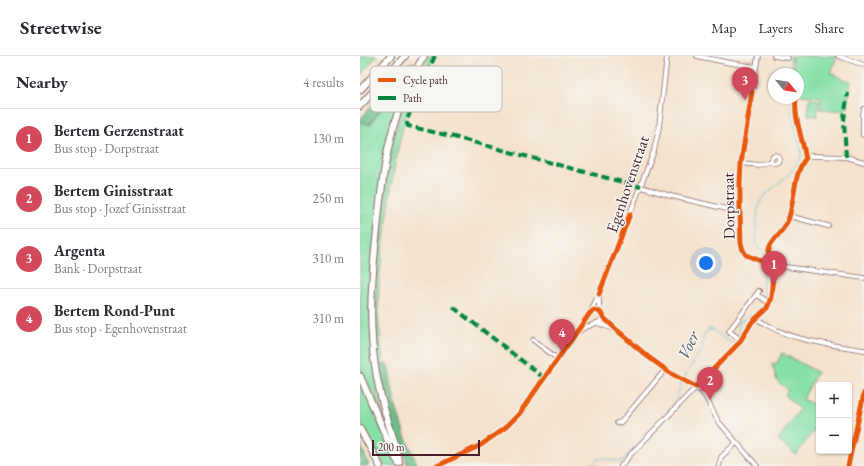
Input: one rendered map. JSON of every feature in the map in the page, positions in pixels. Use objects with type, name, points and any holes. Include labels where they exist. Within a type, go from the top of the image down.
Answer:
[{"type":"highway","points":[[382,66],[391,56]]},
{"type":"highway","points":[[396,66],[405,56]]},
{"type":"highway","points":[[419,66],[424,56]]},
{"type":"highway","points":[[360,90],[370,79]]},
{"type":"highway","points":[[360,106],[370,95]]},
{"type":"highway","points":[[397,112],[391,135],[381,189],[373,270],[371,312],[375,364],[380,394],[400,465]]},
{"type":"highway","points":[[360,376],[395,457],[400,465]]},
{"type":"highway","points":[[360,429],[380,466]]},
{"type":"main road","points":[[848,466],[864,393]]},
{"type":"street","name":"Egenhovenstraat","points":[[437,466],[481,445],[506,427],[519,414],[589,314],[599,294],[654,151],[659,127],[667,56]]},
{"type":"street","points":[[697,56],[756,67]]},
{"type":"street","name":"Dorpstraat","points":[[758,56],[741,163],[741,243],[743,250],[748,256],[769,266]]},
{"type":"street","points":[[774,56],[788,58]]},
{"type":"street","points":[[838,56],[864,65]]},
{"type":"street","points":[[863,135],[864,109]]},
{"type":"street","points":[[621,466],[739,342],[756,318],[765,310],[767,302],[771,297],[773,276],[769,266],[770,247],[784,228],[789,216],[798,173],[806,158],[810,156],[846,157],[864,162]]},
{"type":"street","points":[[741,163],[759,165],[771,161]]},
{"type":"street","points":[[641,187],[671,196],[740,212]]},
{"type":"street","points":[[789,216],[828,226]]},
{"type":"street","points":[[769,266],[779,266],[864,278]]},
{"type":"street","points":[[738,338],[729,331],[758,293],[767,302]]},
{"type":"street","name":"Egenhovenstraat","points":[[599,294],[601,314]]},
{"type":"street","points":[[618,331],[590,321],[589,314],[594,310],[601,314],[618,331],[665,370],[675,377],[696,387],[705,395],[718,421],[757,466]]},
{"type":"street","points":[[596,324],[601,321],[601,314]]},
{"type":"street","points":[[756,318],[762,323],[792,337],[864,350]]},
{"type":"street","name":"Egenhovenstraat","points":[[576,334],[583,329],[596,324]]},
{"type":"street","points":[[533,340],[558,359]]},
{"type":"street","points":[[617,423],[621,422],[665,370]]},
{"type":"street","points":[[719,466],[721,457],[736,443]]},
{"type":"green space","points":[[377,56],[360,75],[360,57]]},
{"type":"green space","points":[[429,56],[434,56],[429,66],[424,66]]},
{"type":"green space","points":[[791,56],[837,56],[831,73],[851,82],[845,111],[820,109],[821,97],[804,96],[804,68],[793,68]]},
{"type":"green space","points":[[411,62],[417,64],[416,66],[407,66]]},
{"type":"green space","points":[[809,99],[819,100],[817,116],[808,115]]},
{"type":"green space","points":[[370,108],[370,112],[378,112],[369,125],[360,122],[360,119]]},
{"type":"green space","points":[[379,112],[395,112],[389,132],[370,275],[377,391],[384,419],[360,366],[360,122],[370,125]]},
{"type":"green space","points":[[402,112],[407,112],[397,153],[389,200],[379,283],[378,311],[383,364],[379,367],[375,326],[376,288],[386,189],[395,136]]},
{"type":"green space","points":[[782,353],[817,372],[803,399],[816,406],[816,427],[796,455],[778,440],[800,409],[785,395],[788,390],[777,381],[772,364],[777,363]]},
{"type":"green space","points":[[383,364],[388,365],[396,407],[405,436],[418,466],[408,466],[389,415],[379,367]]},
{"type":"green space","points":[[360,382],[396,466],[385,466],[360,421]]},
{"type":"green space","points":[[360,444],[361,445],[369,466],[360,466]]},
{"type":"waterway","name":"Voer","points":[[789,56],[791,68]]},
{"type":"waterway","name":"Voer","points":[[765,260],[766,252],[757,246],[756,237],[759,205],[764,196],[793,170],[802,154],[792,117],[791,104]]},
{"type":"waterway","name":"Voer","points":[[765,266],[763,282],[767,300]]},
{"type":"waterway","name":"Voer","points":[[739,337],[738,326],[740,321],[760,310],[765,303]]},
{"type":"waterway","name":"Voer","points":[[683,380],[702,350],[703,337],[709,329],[713,330],[731,343],[738,339]]},
{"type":"waterway","name":"Voer","points":[[592,466],[598,459],[602,458],[622,461],[666,415],[676,399],[682,382]]},
{"type":"marked path","points":[[430,66],[435,56]]},
{"type":"marked path","points":[[846,157],[844,120],[848,93]]},
{"type":"marked path","points":[[410,112],[407,120],[408,126],[641,187]]},
{"type":"marked path","points":[[453,307],[544,378]]},
{"type":"cycle path","points":[[437,466],[481,445],[506,427],[519,414],[590,313],[594,310],[600,312],[604,318],[647,356],[673,375],[696,387],[739,343],[752,322],[767,308],[771,297],[773,275],[771,267],[768,264],[746,255],[741,243],[741,163],[752,92]]},
{"type":"cycle path","points":[[768,264],[768,253],[770,246],[788,220],[796,179],[806,158],[799,130],[796,104]]},
{"type":"cycle path","points":[[599,294],[630,214]]},
{"type":"cycle path","points":[[848,466],[864,393]]},
{"type":"place","name":"Argenta","points":[[745,100]]},
{"type":"place","name":"Bertem Gerzenstraat","points":[[774,284]]},
{"type":"place","name":"Bertem Rond-Punt","points":[[562,352]]},
{"type":"place","name":"Bertem Ginisstraat","points":[[710,400]]}]
